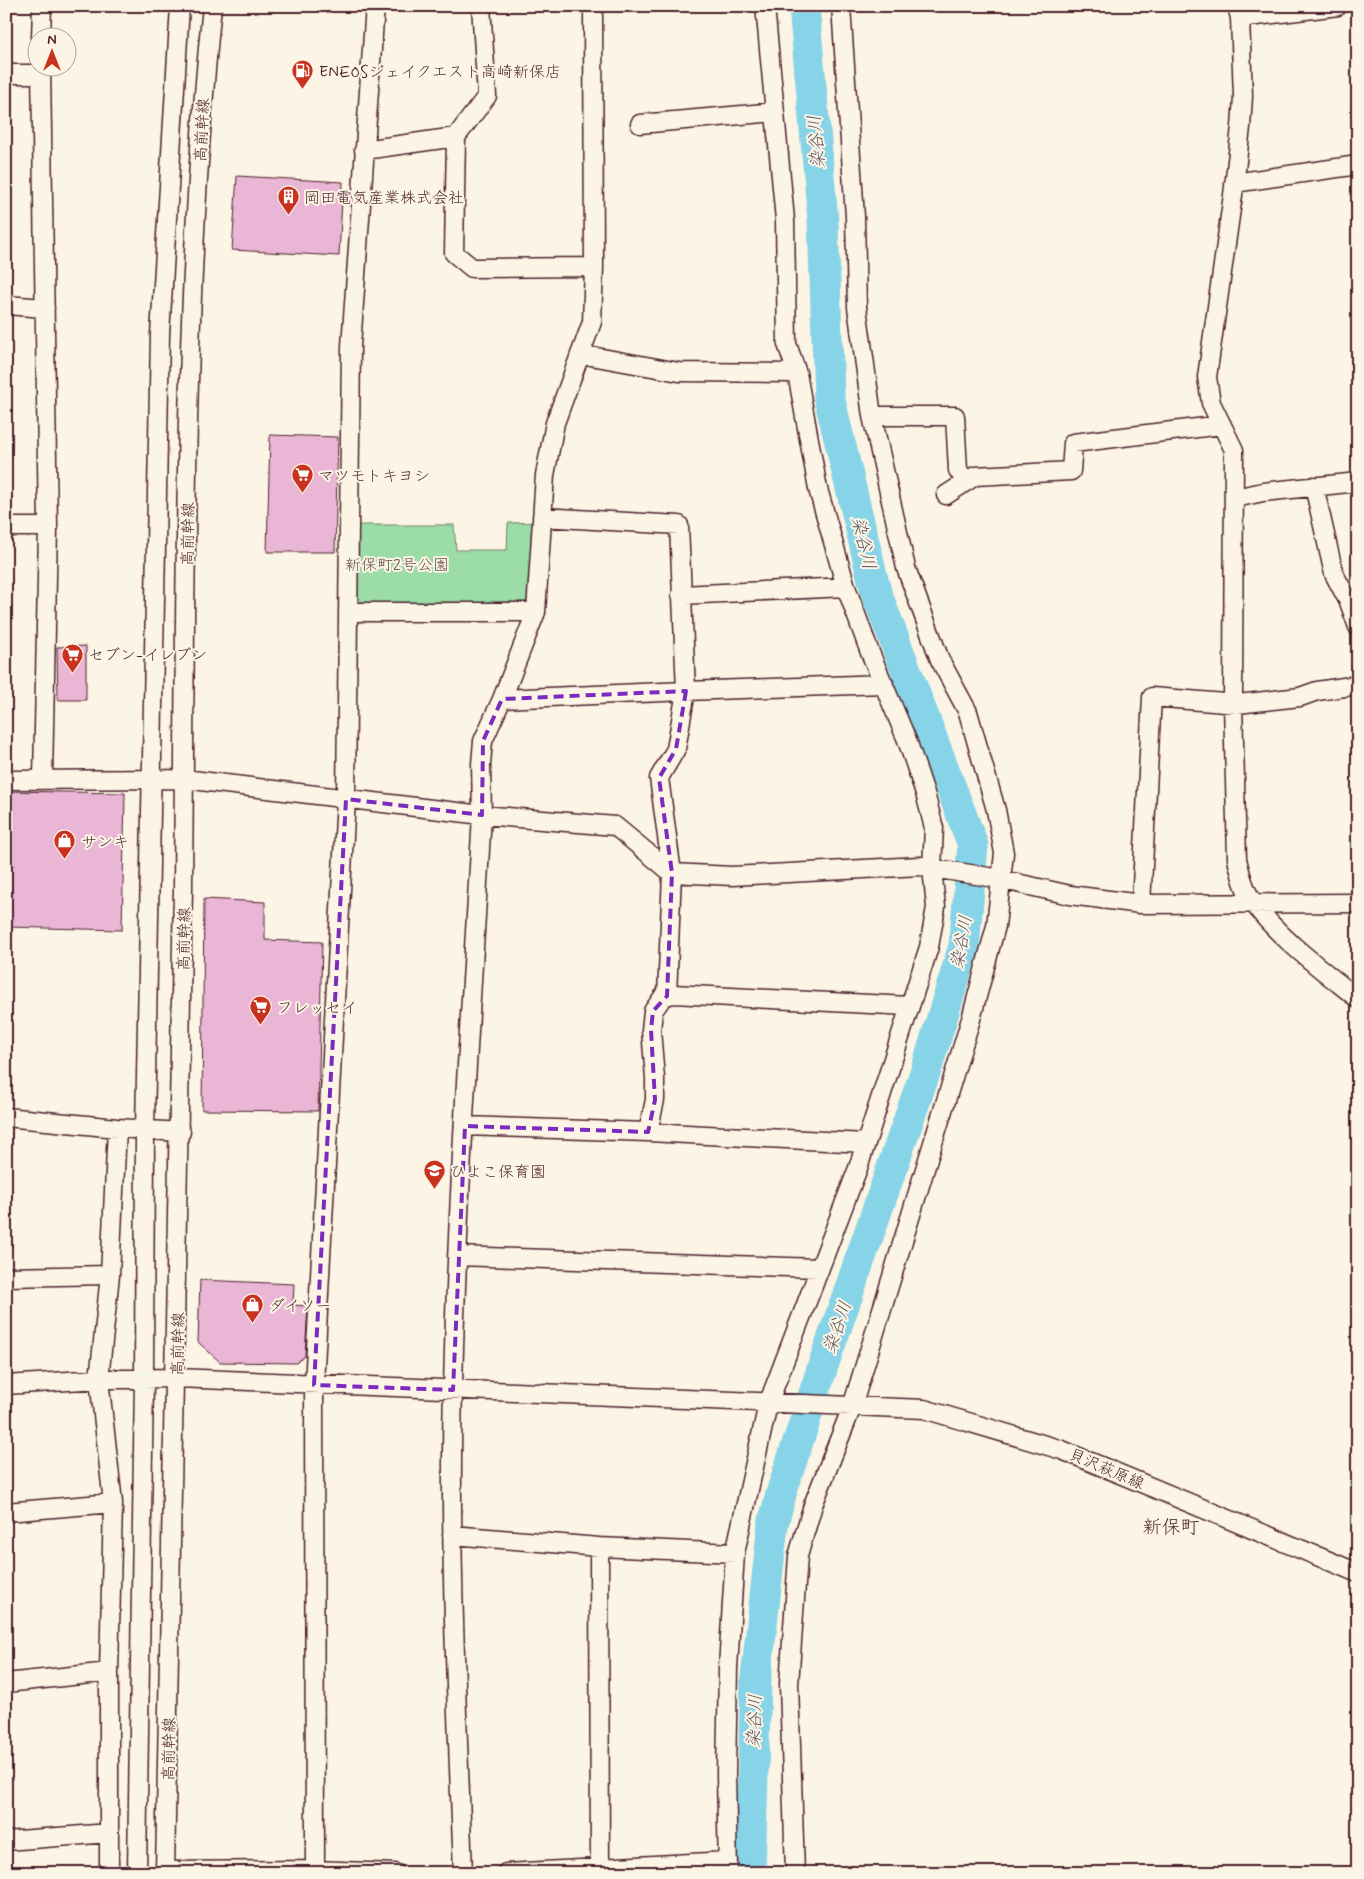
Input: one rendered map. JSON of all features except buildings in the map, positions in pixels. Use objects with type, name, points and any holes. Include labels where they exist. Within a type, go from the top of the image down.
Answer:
[{"type":"street","points":[[42,6],[42,28]]},
{"type":"street","name":"高前幹線","points":[[137,1873],[144,1379],[145,1130],[160,334],[180,6]]},
{"type":"street","name":"高前幹線","points":[[165,1872],[181,1132],[189,335],[203,87],[212,6]]},
{"type":"street","points":[[315,1872],[314,1385],[346,799],[351,346],[375,6]]},
{"type":"street","points":[[482,6],[487,96],[456,137],[454,253],[472,268],[594,267]]},
{"type":"street","points":[[463,1873],[452,1535],[453,1390],[457,1256],[482,815],[481,764],[483,741],[502,699],[536,612],[546,475],[555,423],[592,322],[594,267],[593,6]]},
{"type":"street","points":[[506,1873],[728,1867],[726,1774],[728,1668],[735,1552],[772,1404],[819,1268],[858,1168],[929,946],[936,907],[932,868],[934,828],[916,767],[846,587],[818,489],[797,373],[787,344],[785,220],[765,6]]},
{"type":"street","points":[[795,1873],[789,1684],[798,1556],[972,1019],[996,926],[1004,853],[996,810],[968,712],[940,660],[906,568],[872,416],[857,307],[855,217],[841,6]]},
{"type":"street","points":[[1338,6],[1238,12],[1243,96],[1234,183],[1207,377],[1211,403],[1234,450],[1233,703],[1236,859],[1243,884],[1254,904],[1278,931],[1358,999]]},
{"type":"street","points":[[6,74],[28,72]]},
{"type":"street","points":[[41,78],[48,527],[44,779]]},
{"type":"street","points":[[640,124],[775,112]]},
{"type":"street","points":[[364,150],[456,137]]},
{"type":"street","points":[[1234,183],[1358,165]]},
{"type":"street","points":[[6,305],[45,308]]},
{"type":"street","points":[[580,354],[679,372],[797,373]]},
{"type":"street","points":[[872,416],[955,416],[958,470],[966,482]]},
{"type":"street","points":[[946,495],[975,476],[1071,471],[1073,443],[1222,424]]},
{"type":"street","points":[[1235,498],[1263,492],[1358,482]]},
{"type":"street","points":[[1314,486],[1334,574],[1349,602],[1358,627]]},
{"type":"street","points":[[542,517],[679,525],[686,691],[676,749],[659,778],[672,873],[667,996]]},
{"type":"street","points":[[6,527],[48,527]]},
{"type":"street","points":[[681,595],[846,587]]},
{"type":"street","points":[[348,612],[536,612]]},
{"type":"street","points":[[502,699],[884,684]]},
{"type":"street","points":[[1141,904],[1152,697],[1233,703],[1300,697],[1317,691],[1358,685]]},
{"type":"street","points":[[6,780],[184,779],[482,815],[615,826],[672,873],[732,876],[920,866],[1002,880],[1070,895],[1141,904],[1358,903]]},
{"type":"street","points":[[648,1132],[655,1100],[652,1020],[653,1011],[663,996],[673,994],[909,1006]]},
{"type":"street","points":[[6,1117],[181,1132]]},
{"type":"street","points":[[465,1126],[866,1142]]},
{"type":"street","points":[[109,1873],[109,1672],[113,1503],[99,1379],[110,1275],[117,1128]]},
{"type":"street","points":[[457,1256],[819,1268]]},
{"type":"street","points":[[6,1277],[110,1275]]},
{"type":"street","name":"貝沢萩原線","points":[[6,1385],[99,1379],[177,1378],[924,1410],[1062,1450],[1358,1573]]},
{"type":"street","points":[[6,1512],[113,1503]]},
{"type":"street","points":[[452,1535],[599,1547],[735,1552]]},
{"type":"street","points":[[599,1547],[600,1871]]},
{"type":"street","points":[[6,1683],[109,1672]]},
{"type":"street","points":[[6,1841],[109,1833]]},
{"type":"street","points":[[165,1872],[395,1873]]},
{"type":"highlighted area","points":[[686,691],[676,749],[659,778],[672,873],[667,996],[653,1011],[651,1030],[655,1100],[648,1132],[465,1126],[453,1390],[314,1385],[346,799],[482,815],[483,741],[502,699]]},
{"type":"green space","name":"新保町2号公園","points":[[537,522],[530,603],[364,604],[357,598],[357,525],[454,525],[456,550],[507,550],[508,523]]},
{"type":"waterway","name":"染谷川","points":[[750,1873],[756,1678],[773,1524],[783,1487],[825,1360],[927,1067],[964,946],[973,845],[876,592],[829,397],[823,221],[804,6]]},
{"type":"place","name":"ENEOSジェイクエスト高崎新保店","points":[[303,90]]},
{"type":"place","name":"岡田電気産業株式会社","points":[[288,216]]},
{"type":"place","name":"マツモトキヨシ","points":[[302,494]]},
{"type":"place","name":"セブン-イレブン","points":[[72,673]]},
{"type":"place","name":"サンキ","points":[[65,860]]},
{"type":"place","name":"フレッセイ","points":[[261,1026]]},
{"type":"place","name":"ひよこ保育園","points":[[434,1190]]},
{"type":"place","name":"ダイソー","points":[[253,1324]]},
{"type":"district","name":"新保町","points":[[1171,1526]]}]
